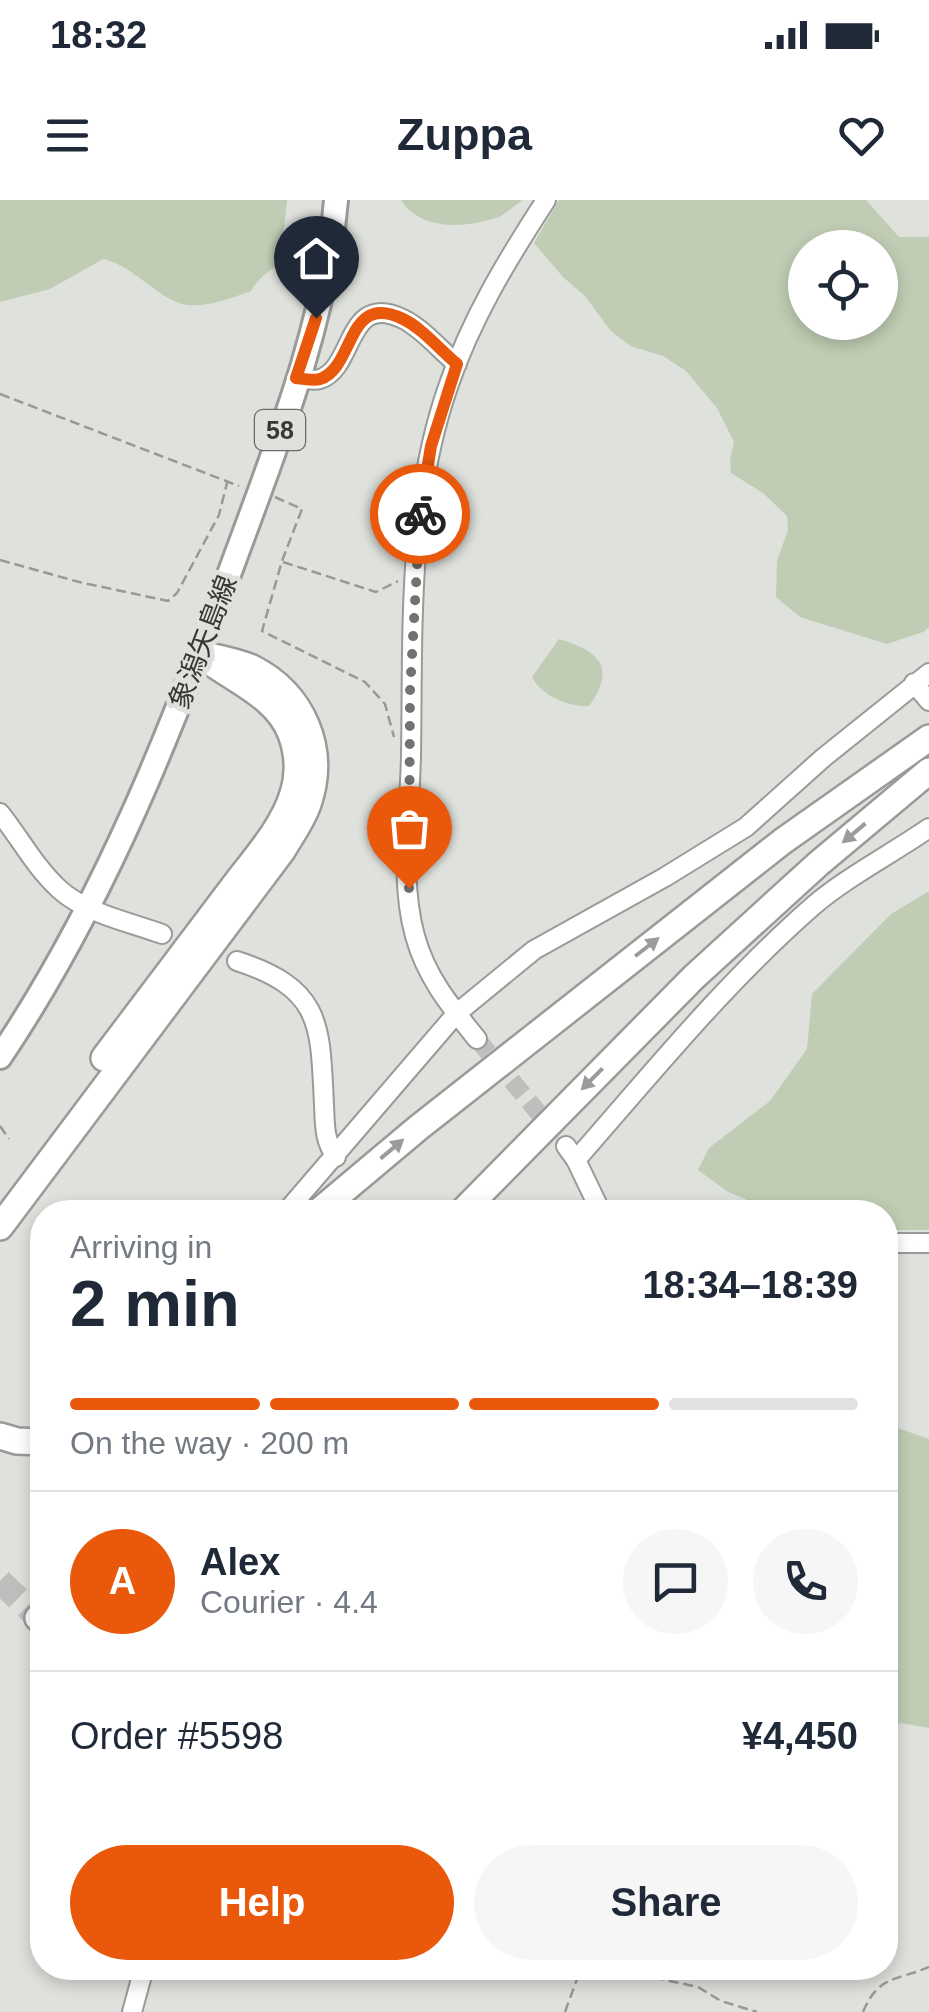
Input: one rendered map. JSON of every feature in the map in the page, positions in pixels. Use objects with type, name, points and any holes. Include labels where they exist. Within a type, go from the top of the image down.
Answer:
[{"type":"highway","points":[[0,1198],[268,840],[292,796],[297,775],[290,730],[261,695],[200,654]]},
{"type":"highway","points":[[0,1227],[282,851],[308,805],[315,756],[302,712],[288,694],[248,666],[200,654]]},
{"type":"highway","points":[[332,1200],[783,841],[929,738]]},
{"type":"highway","points":[[474,1200],[694,977],[818,864],[929,771]]},
{"type":"highway","points":[[0,1436],[30,1442]]},
{"type":"main road","name":"象潟矢島線","points":[[0,1056],[53,972],[139,806],[200,654],[260,491],[324,290],[336,200]]},
{"type":"street","points":[[477,1039],[442,999],[414,935],[409,888],[410,770],[420,510],[431,446],[457,364],[489,290],[546,200]]},
{"type":"street","points":[[296,378],[320,379],[332,371],[352,334],[369,315],[382,312],[405,319],[457,364]]},
{"type":"street","points":[[297,1200],[456,1014],[534,950],[666,877],[746,827],[924,689]]},
{"type":"street","points":[[0,813],[29,855],[61,891],[88,907],[162,934]]},
{"type":"street","points":[[595,1200],[571,1153],[817,902],[929,828]]},
{"type":"street","points":[[237,961],[269,972],[293,988],[312,1011],[321,1041],[326,1142],[336,1157]]},
{"type":"street","points":[[898,1244],[929,1243]]},
{"type":"street","points":[[132,2012],[141,1980]]},
{"type":"path","points":[[0,394],[302,509],[262,631],[365,682],[386,704],[397,748],[410,770]]},
{"type":"path","points":[[0,560],[168,601],[177,594],[219,514],[227,483]]},
{"type":"path","points":[[282,561],[376,592],[416,572]]},
{"type":"path","points":[[0,1126],[9,1139]]},
{"type":"path","points":[[898,1976],[929,1967]]},
{"type":"path","points":[[565,2012],[577,1980]]},
{"type":"path","points":[[669,1980],[698,1986],[720,2001],[756,2012]]},
{"type":"path","points":[[863,2012],[872,1991],[890,1980]]},
{"type":"green space","points":[[0,200],[287,200],[285,255],[251,291],[212,303],[177,302],[125,268],[103,259],[50,289],[0,302]]},
{"type":"green space","points":[[401,200],[522,200],[496,218],[457,225],[431,222],[409,210]]},
{"type":"green space","points":[[559,200],[866,200],[893,230],[788,230],[788,340],[898,340],[898,236],[929,237],[929,627],[887,644],[800,617],[776,597],[777,561],[788,530],[787,516],[763,493],[731,473],[734,442],[717,408],[686,371],[663,356],[630,346],[610,330],[585,296],[534,243]]},
{"type":"green space","points":[[559,639],[584,649],[600,662],[602,681],[589,706],[556,699],[532,677]]},
{"type":"green space","points":[[929,891],[929,1230],[898,1230],[898,1200],[748,1200],[728,1192],[698,1170],[709,1148],[770,1101],[807,1049],[812,994],[891,914]]},
{"type":"green space","points":[[898,1428],[929,1439],[929,1728],[898,1724]]},
{"type":"tunnel","points":[[477,1039],[566,1146]]},
{"type":"tunnel","points":[[0,1581],[30,1610]]},
{"type":"way so far","points":[[409,888],[410,691],[420,514]]},
{"type":"route","points":[[316,318],[296,378],[320,379],[332,371],[352,334],[369,315],[382,312],[405,319],[457,364],[431,446],[420,514]]}]
